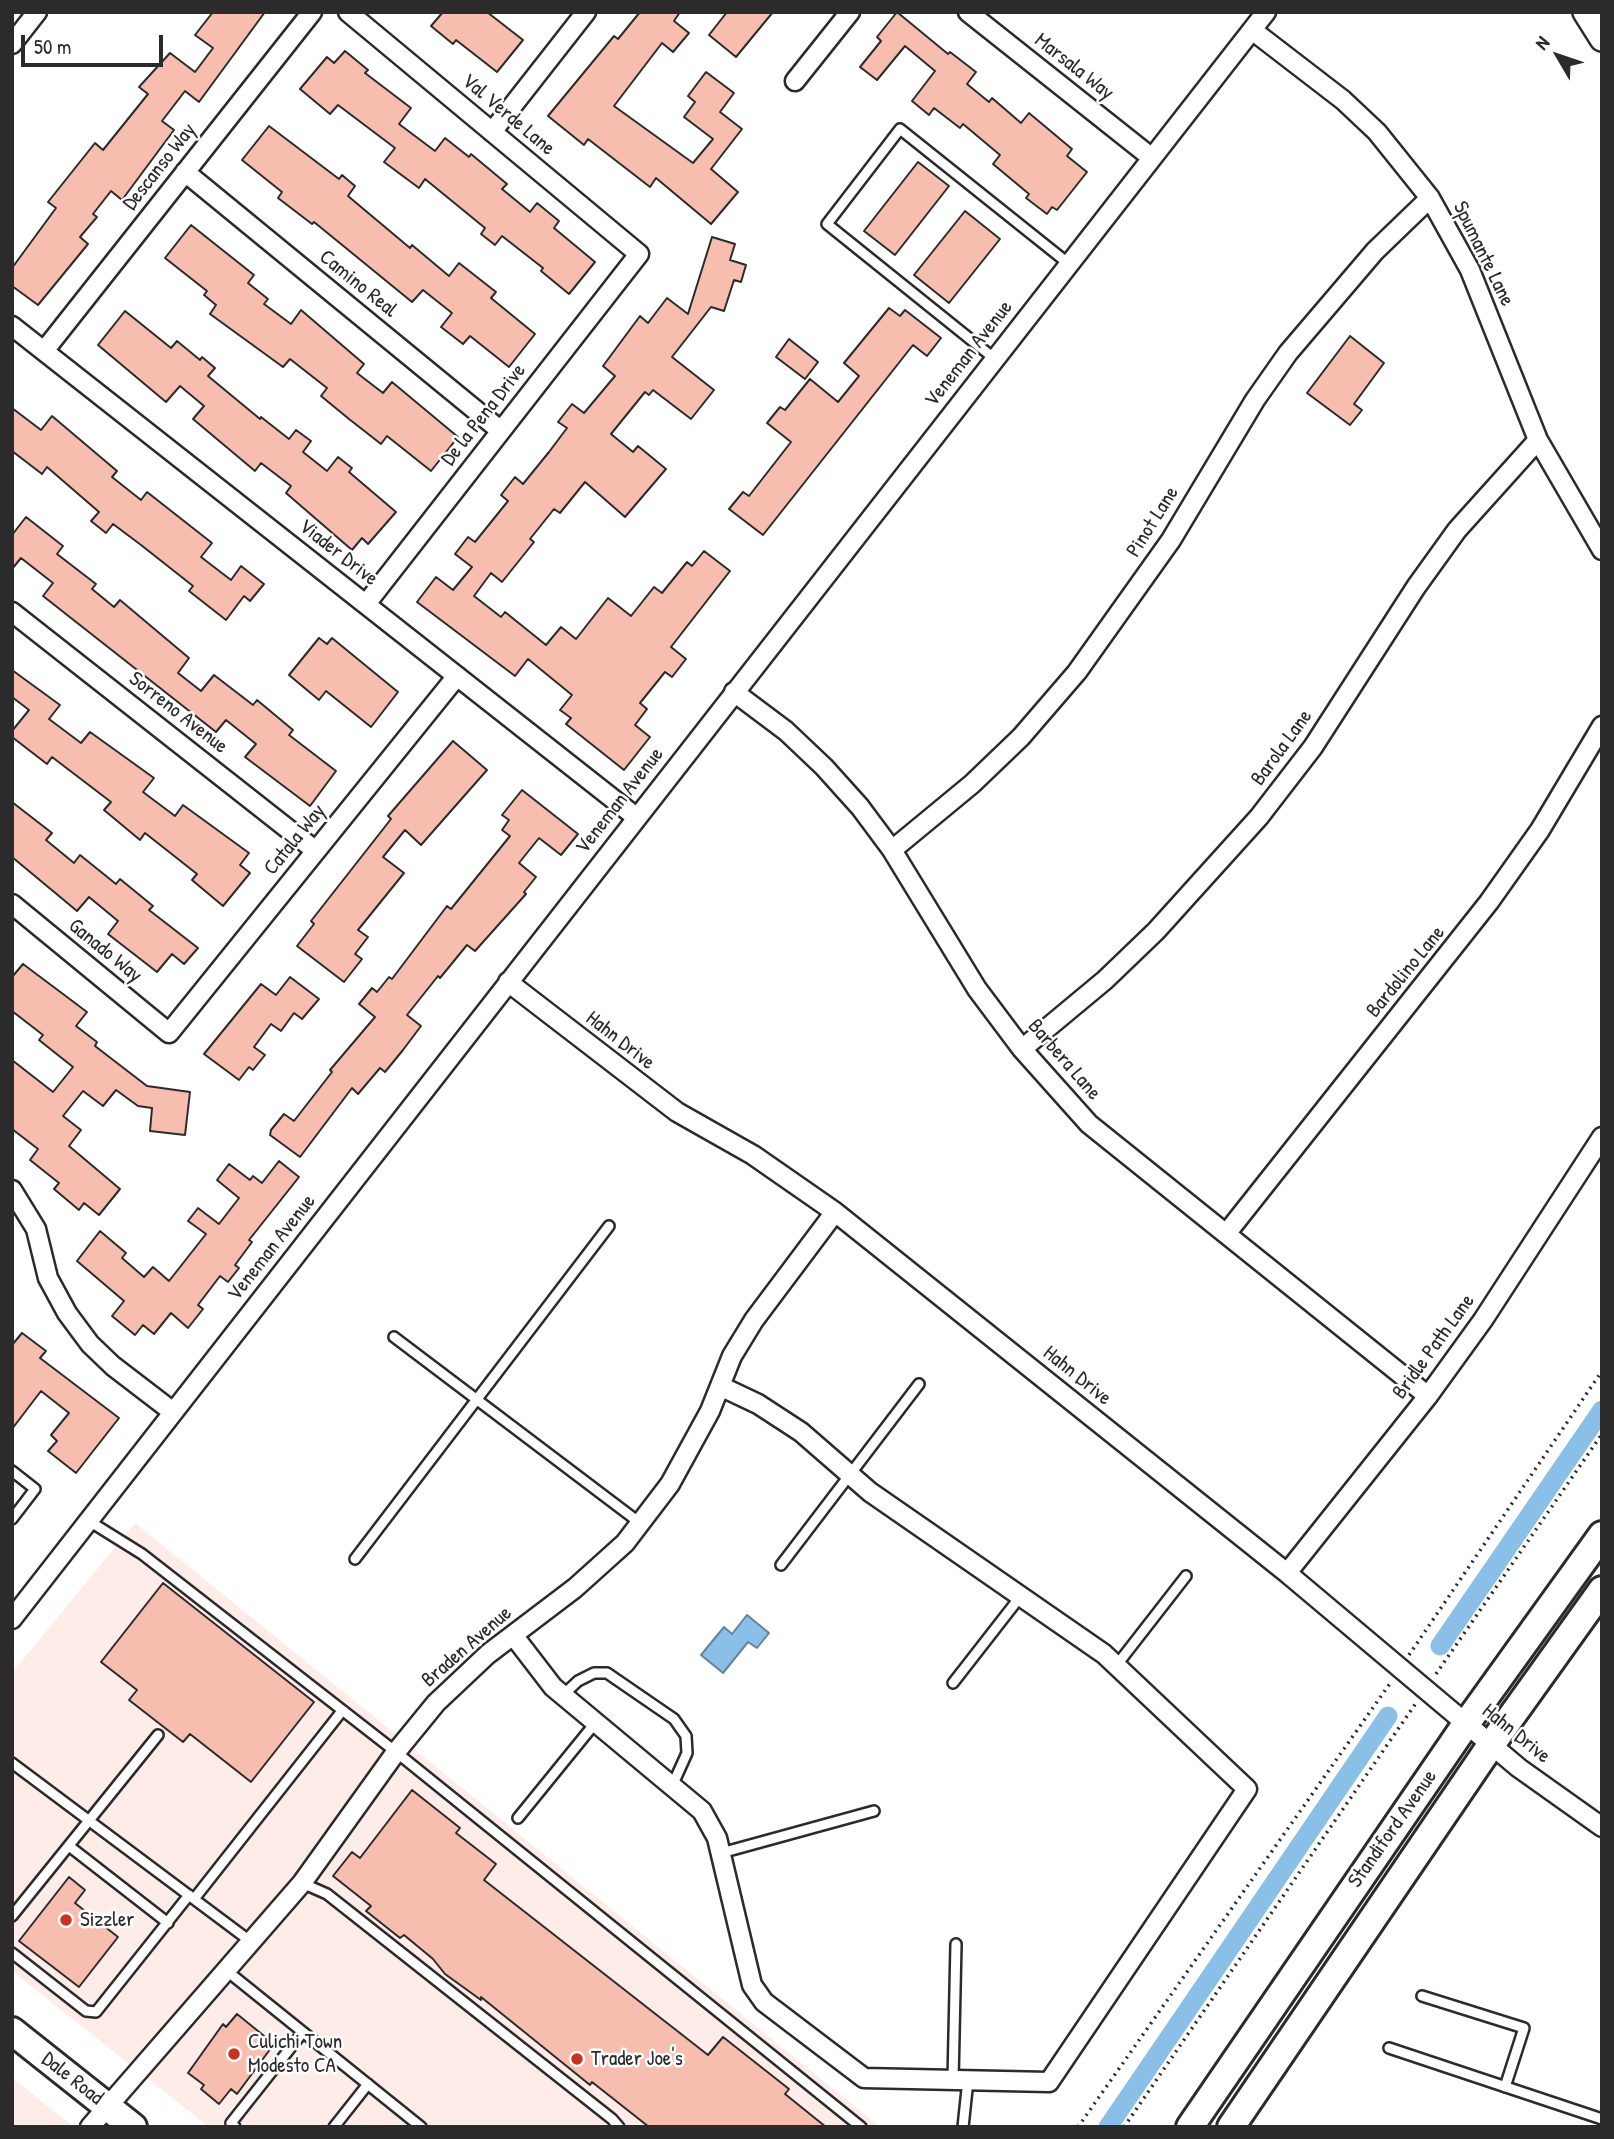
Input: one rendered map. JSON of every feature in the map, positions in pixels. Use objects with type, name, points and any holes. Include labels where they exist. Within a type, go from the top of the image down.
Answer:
[{"type":"main road","name":"Standiford Avenue","points":[[1190,2127],[1466,1724],[1602,1535]]},
{"type":"main road","name":"Standiford Avenue","points":[[1231,2127],[1490,1745],[1598,1602]]},
{"type":"main road","name":"Dale Road","points":[[12,2031],[133,2127]]},
{"type":"street","points":[[12,44],[37,12]]},
{"type":"street","name":"Descanso Way","points":[[44,351],[312,12]]},
{"type":"street","name":"Val Verde Lane","points":[[348,12],[639,254]]},
{"type":"street","points":[[492,132],[586,12]]},
{"type":"street","points":[[795,81],[850,12]]},
{"type":"street","name":"Marsala Way","points":[[968,12],[1152,158]]},
{"type":"street","name":"Veneman Avenue","points":[[13,1618],[1266,12]]},
{"type":"street","points":[[1585,12],[1602,39]]},
{"type":"street","name":"Spumante Lane","points":[[1252,30],[1343,100],[1377,132],[1430,198],[1470,270],[1538,440],[1602,550]]},
{"type":"street","name":"Camino Real","points":[[185,172],[501,431]]},
{"type":"street","name":"Pinot Lane","points":[[892,850],[972,785],[1021,737],[1077,672],[1171,540],[1248,411],[1288,353],[1375,251],[1430,198]]},
{"type":"street","name":"De la Pena Drive","points":[[366,604],[639,254]]},
{"type":"street","name":"Viader Drive","points":[[12,326],[636,817]]},
{"type":"street","name":"Barola Lane","points":[[1022,1049],[1105,980],[1156,931],[1259,817],[1313,747],[1416,587],[1457,530],[1538,440]]},
{"type":"street","name":"Sorreno Avenue","points":[[12,612],[316,850]]},
{"type":"street","name":"Catala Way","points":[[169,1033],[457,676]]},
{"type":"street","name":"Barbera Lane","points":[[734,692],[786,731],[824,767],[892,850],[977,989],[1022,1049],[1089,1124],[1428,1396]]},
{"type":"street","name":"Bardolino Lane","points":[[1226,1234],[1478,918],[1540,830],[1602,726]]},
{"type":"street","name":"Ganado Way","points":[[12,904],[169,1033]]},
{"type":"street","name":"Hahn Drive","points":[[508,982],[677,1112],[753,1155],[835,1212],[1287,1573],[1490,1745],[1602,1827]]},
{"type":"street","name":"Bridle Path Lane","points":[[1287,1573],[1428,1396],[1483,1320],[1602,1136]]},
{"type":"street","points":[[12,1190],[36,1229],[48,1278],[67,1313],[90,1343],[113,1366],[173,1412]]},
{"type":"street","name":"Braden Avenue","points":[[90,2127],[302,1883],[396,1752],[455,1684],[575,1588],[625,1542],[670,1484],[720,1387],[732,1356],[754,1320],[835,1212]]},
{"type":"street","points":[[513,1635],[553,1687],[673,1784],[702,1811],[717,1838],[752,1985],[764,2002],[864,2078],[1049,2082],[1247,1789],[1116,1666],[870,1492],[801,1432],[758,1404],[720,1387]]},
{"type":"lane","points":[[995,359],[827,224],[900,129],[1069,264]]},
{"type":"lane","points":[[355,1559],[609,1226]]},
{"type":"lane","points":[[394,1337],[640,1523]]},
{"type":"lane","points":[[781,1565],[919,1384]]},
{"type":"lane","points":[[12,1471],[35,1489],[12,1519]]},
{"type":"lane","points":[[89,1521],[142,1553],[396,1752],[861,2127]]},
{"type":"lane","points":[[1116,1666],[1186,1576]]},
{"type":"lane","points":[[953,1683],[1020,1597]]},
{"type":"lane","points":[[564,1695],[578,1681],[594,1673],[607,1673],[674,1719],[686,1736],[687,1753],[673,1784]]},
{"type":"lane","points":[[12,1953],[86,2011],[96,2012],[342,1711]]},
{"type":"lane","points":[[518,1818],[596,1722]]},
{"type":"lane","points":[[12,1916],[158,1735]]},
{"type":"lane","points":[[12,1763],[250,1941]]},
{"type":"lane","points":[[721,1853],[874,1811]]},
{"type":"lane","points":[[69,1846],[167,1923]]},
{"type":"lane","points":[[302,1883],[327,1894],[619,2127]]},
{"type":"lane","points":[[956,1944],[963,2127]]},
{"type":"lane","points":[[227,1971],[421,2127]]},
{"type":"lane","points":[[1422,1996],[1524,2028],[1505,2087]]},
{"type":"lane","points":[[235,2127],[231,2123],[303,2032]]},
{"type":"lane","points":[[1389,2048],[1602,2119]]},
{"type":"lane","points":[[334,2127],[368,2084]]},
{"type":"path","points":[[1078,2127],[1401,1667],[1602,1371]]},
{"type":"path","points":[[1124,2127],[1602,1434]]},
{"type":"shaded area","points":[[135,1523],[880,2127],[209,2127],[12,1971],[12,1673]]},
{"type":"shaded area","points":[[12,2078],[74,2127],[12,2127]]},
{"type":"water","points":[[747,1615],[769,1633],[757,1648],[748,1642],[723,1673],[701,1655],[724,1627],[732,1634]]},
{"type":"building","points":[[213,12],[265,12],[199,102],[185,91],[162,121],[174,130],[122,200],[111,191],[93,214],[97,217],[80,237],[88,244],[38,305],[12,286],[12,268],[56,208],[48,202],[95,143],[103,150],[148,94],[139,87],[170,53],[195,72],[213,48],[195,35]]},
{"type":"building","points":[[443,12],[487,12],[523,40],[497,72],[456,40],[453,44],[431,26]]},
{"type":"building","points":[[640,12],[680,12],[674,21],[689,33],[673,52],[662,43],[614,106],[693,163],[713,139],[684,117],[695,102],[688,96],[706,72],[734,93],[720,112],[742,129],[711,169],[738,192],[711,224],[656,178],[650,187],[588,139],[584,145],[548,116],[614,36],[618,39]]},
{"type":"building","points":[[727,12],[773,12],[736,57],[709,35]]},
{"type":"building","points":[[897,12],[948,54],[950,52],[976,72],[967,84],[989,102],[992,98],[1021,123],[1029,113],[1072,149],[1067,156],[1087,172],[1057,210],[1052,207],[1047,214],[1026,198],[1029,194],[993,164],[1000,155],[963,124],[960,128],[934,108],[929,115],[912,101],[935,71],[905,46],[877,80],[860,67],[881,41],[877,37]]},
{"type":"building","points":[[345,51],[368,70],[365,73],[411,108],[399,124],[435,151],[445,138],[469,157],[471,154],[507,184],[502,189],[530,212],[537,203],[559,221],[554,228],[595,262],[569,294],[541,271],[543,268],[502,236],[495,245],[481,234],[485,228],[425,179],[419,188],[384,162],[395,148],[338,105],[330,114],[300,89],[327,57],[334,63]]},
{"type":"building","points":[[269,126],[339,179],[342,175],[355,186],[348,196],[410,248],[412,245],[449,276],[459,263],[496,292],[491,298],[535,334],[509,367],[470,336],[463,344],[441,327],[452,313],[423,290],[412,302],[314,222],[312,224],[278,198],[282,192],[242,160]]},
{"type":"building","points":[[918,162],[949,186],[895,255],[864,231]]},
{"type":"building","points":[[965,211],[1000,239],[949,303],[914,275]]},
{"type":"building","points":[[191,225],[254,275],[248,283],[268,299],[264,304],[291,324],[301,310],[364,364],[357,373],[383,393],[392,382],[458,437],[431,471],[387,436],[381,444],[349,419],[321,396],[327,388],[290,359],[283,367],[210,314],[216,305],[204,295],[207,291],[165,258]]},
{"type":"building","points":[[712,237],[735,244],[730,260],[746,265],[741,282],[734,280],[724,311],[711,307],[672,357],[714,390],[691,419],[653,390],[649,395],[645,392],[611,434],[633,452],[638,446],[666,469],[625,517],[585,482],[560,513],[554,509],[530,539],[534,542],[502,582],[491,573],[474,596],[501,617],[505,612],[546,645],[561,627],[576,639],[608,598],[631,616],[654,587],[662,593],[687,562],[692,566],[704,551],[730,571],[671,647],[686,659],[672,677],[665,672],[640,703],[647,709],[635,725],[650,737],[624,770],[566,724],[571,718],[560,710],[572,695],[528,659],[515,676],[417,602],[436,577],[453,590],[472,567],[455,554],[468,537],[475,542],[508,501],[501,495],[515,477],[523,484],[549,452],[567,428],[558,422],[572,404],[584,413],[615,376],[603,366],[640,316],[648,323],[667,298],[688,314]]},
{"type":"building","points":[[889,308],[900,316],[905,310],[941,338],[927,356],[913,345],[763,535],[729,509],[743,492],[749,496],[791,442],[767,423],[780,407],[785,410],[810,379],[838,402],[859,376],[844,363]]},
{"type":"building","points":[[125,311],[171,348],[177,341],[200,360],[202,357],[215,368],[208,376],[260,419],[261,417],[289,439],[296,430],[311,441],[303,452],[327,471],[338,457],[352,468],[349,472],[396,512],[368,544],[362,538],[352,550],[286,493],[291,486],[261,463],[255,471],[193,419],[204,406],[180,386],[166,402],[98,345]]},
{"type":"building","points":[[1350,336],[1384,363],[1354,404],[1362,410],[1350,425],[1307,393]]},
{"type":"building","points":[[789,339],[818,362],[805,379],[776,357]]},
{"type":"building","points":[[12,408],[41,430],[52,416],[117,471],[112,477],[141,500],[147,492],[212,543],[201,557],[231,580],[241,566],[264,584],[250,601],[244,596],[226,620],[189,591],[193,586],[113,524],[106,533],[91,521],[99,512],[47,467],[42,474],[12,451]]},
{"type":"building","points":[[26,517],[63,546],[57,554],[96,584],[92,589],[114,607],[120,600],[189,658],[178,673],[201,691],[214,675],[253,705],[257,700],[293,730],[289,735],[336,771],[310,806],[245,757],[256,744],[226,720],[216,732],[43,596],[53,583],[21,558],[12,569],[12,535]]},
{"type":"building","points":[[319,638],[327,644],[332,638],[398,692],[371,727],[326,691],[319,700],[289,675]]},
{"type":"building","points":[[12,670],[60,705],[49,719],[81,743],[90,732],[154,778],[143,792],[175,816],[183,805],[249,853],[240,865],[250,873],[223,906],[192,880],[197,874],[145,833],[140,840],[104,810],[111,802],[52,757],[47,764],[12,737],[12,731],[29,710],[12,697]]},
{"type":"building","points":[[453,741],[487,770],[421,845],[405,830],[383,857],[404,873],[358,930],[368,937],[355,954],[362,959],[344,982],[297,946],[314,924],[311,921],[391,819],[388,816]]},
{"type":"building","points":[[522,790],[578,834],[561,855],[539,838],[519,863],[536,877],[524,892],[526,894],[475,951],[467,945],[440,978],[438,976],[407,1015],[421,1026],[403,1050],[385,1072],[380,1068],[358,1094],[352,1088],[300,1157],[270,1135],[271,1130],[284,1114],[294,1121],[332,1072],[330,1070],[375,1017],[359,1004],[372,988],[377,992],[389,977],[392,979],[447,906],[451,909],[510,836],[502,830],[509,820],[502,815]]},
{"type":"building","points":[[12,802],[52,833],[46,840],[74,863],[80,855],[116,884],[120,879],[153,906],[149,910],[198,948],[184,964],[172,954],[157,972],[108,934],[118,921],[89,897],[77,911],[12,857]]},
{"type":"building","points":[[23,964],[87,1012],[76,1026],[97,1042],[95,1046],[147,1086],[190,1092],[185,1135],[150,1131],[152,1108],[138,1106],[116,1090],[103,1106],[83,1091],[63,1116],[81,1130],[69,1146],[120,1189],[99,1215],[84,1203],[79,1210],[54,1189],[59,1183],[30,1160],[38,1149],[12,1129],[12,1060],[53,1092],[73,1067],[39,1040],[43,1035],[12,1011],[12,977]]},
{"type":"building","points":[[290,977],[319,999],[302,1019],[294,1013],[281,1031],[271,1024],[254,1047],[265,1055],[253,1070],[249,1067],[239,1080],[204,1054],[261,984],[276,995]]},
{"type":"building","points":[[279,1161],[299,1177],[249,1240],[252,1242],[235,1265],[239,1268],[228,1282],[220,1276],[198,1305],[203,1309],[188,1328],[171,1313],[154,1334],[143,1325],[135,1335],[112,1316],[124,1301],[77,1261],[100,1231],[126,1253],[122,1258],[144,1277],[153,1267],[169,1281],[206,1234],[188,1221],[198,1208],[219,1224],[239,1198],[217,1180],[229,1164],[250,1180],[253,1176],[262,1183]]},
{"type":"building","points":[[22,1333],[46,1351],[40,1358],[119,1418],[76,1473],[48,1451],[57,1441],[51,1435],[69,1413],[41,1391],[12,1429],[12,1345]]},
{"type":"building","points":[[163,1583],[314,1702],[251,1782],[190,1734],[183,1742],[129,1700],[137,1690],[101,1662]]},
{"type":"building","points":[[412,1790],[460,1828],[456,1833],[496,1864],[484,1880],[708,2055],[723,2037],[789,2089],[785,2094],[826,2127],[649,2127],[592,2082],[590,2085],[481,1997],[481,2000],[445,1974],[433,1959],[404,1935],[400,1938],[366,1911],[371,1906],[333,1876],[352,1852],[360,1858]]},
{"type":"building","name":"Sizzler","points":[[69,1877],[85,1890],[75,1903],[118,1937],[79,1987],[19,1941]]},
{"type":"building","name":"Culichi Town Modesto CA","points":[[237,2014],[274,2044],[237,2094],[231,2089],[219,2104],[201,2089],[204,2085],[188,2073],[223,2024],[226,2027]]},
{"type":"waterway","points":[[1440,1646],[1602,1410]]},
{"type":"waterway","points":[[1108,2127],[1388,1716]]},
{"type":"place","name":"Sizzler","points":[[66,1920]]},
{"type":"place","name":"Culichi Town Modesto CA","points":[[234,2054]]},
{"type":"place","name":"Trader Joe's","points":[[577,2059]]}]
